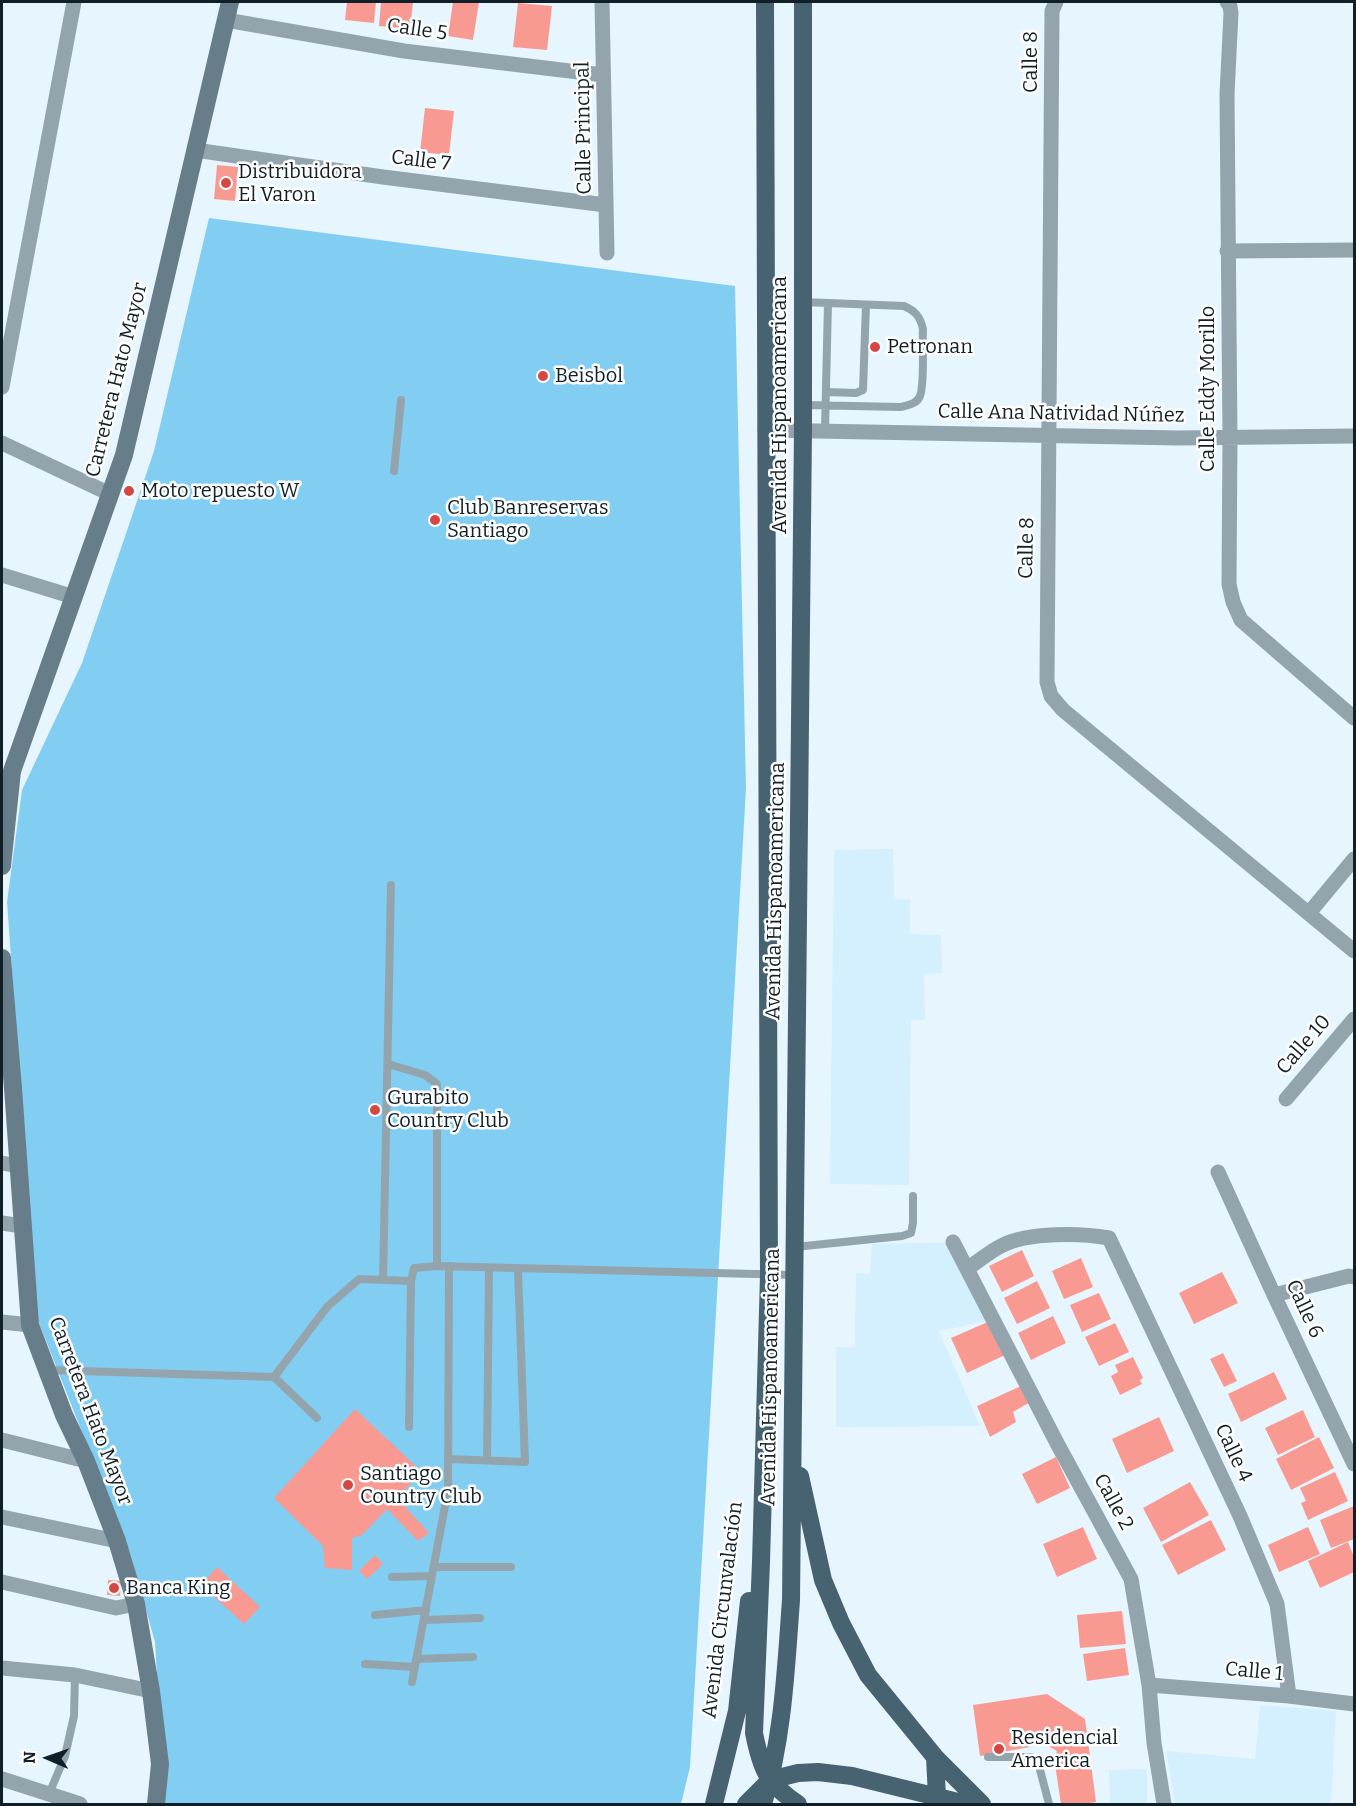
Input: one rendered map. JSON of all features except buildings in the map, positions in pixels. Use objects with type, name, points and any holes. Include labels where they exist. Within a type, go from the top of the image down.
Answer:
[{"type":"main road","name":"Avenida Hispanoamericana","points":[[763,1456],[769,1275],[765,2]]},
{"type":"main road","name":"Avenida Hispanoamericana","points":[[762,1804],[770,1780],[783,1700],[791,1600],[803,302],[803,2]]},
{"type":"main road","points":[[793,1445],[823,1580],[841,1623],[868,1675],[936,1757],[982,1804]]},
{"type":"main road","points":[[763,1456],[754,1732],[760,1760],[770,1780],[780,1793],[798,1804]]},
{"type":"main road","name":"Avenida Circunvalación","points":[[714,1804],[737,1711],[763,1456]]},
{"type":"main road","points":[[936,1757],[937,1801]]},
{"type":"main road","points":[[746,1804],[770,1780],[798,1773],[818,1772],[852,1776],[937,1801],[966,1804]]},
{"type":"street","points":[[2,387],[4,365],[74,2]]},
{"type":"street","name":"Calle Principal","points":[[602,2],[607,253]]},
{"type":"street","name":"Calle 8","points":[[1055,2],[1052,10],[1047,682],[1051,696],[1063,710],[1354,951]]},
{"type":"street","name":"Calle Eddy Morillo","points":[[1228,4],[1229,584],[1233,602],[1241,620],[1354,718]]},
{"type":"street","name":"Calle 5","points":[[228,6],[404,51],[603,75]]},
{"type":"street","name":"Carretera Hato Mayor","points":[[2,866],[5,802],[12,771],[124,455],[228,6]]},
{"type":"street","name":"Calle 7","points":[[195,150],[382,177],[606,205]]},
{"type":"street","points":[[1227,251],[1354,250]]},
{"type":"street","name":"Calle Ana Natividad Núñez","points":[[765,430],[1230,438],[1354,436]]},
{"type":"street","points":[[2,443],[110,494]]},
{"type":"street","points":[[2,575],[74,597]]},
{"type":"street","points":[[1309,913],[1354,859]]},
{"type":"street","name":"Carretera Hato Mayor","points":[[2,958],[10,1165],[22,1226],[30,1325],[64,1415],[86,1461],[117,1541],[135,1604],[151,1691],[160,1764],[156,1804]]},
{"type":"street","name":"Calle 10","points":[[1286,1099],[1354,1019]]},
{"type":"street","name":"Calle 6","points":[[1218,1172],[1354,1464]]},
{"type":"street","points":[[2,1222],[22,1226]]},
{"type":"street","name":"Calle 4","points":[[967,1269],[1002,1245],[1026,1237],[1087,1234],[1109,1238],[1240,1516],[1276,1604],[1289,1696]]},
{"type":"street","name":"Calle 2","points":[[954,1242],[1058,1445],[1131,1579],[1149,1685],[1154,1743],[1164,1804]]},
{"type":"street","points":[[1274,1295],[1354,1277]]},
{"type":"street","points":[[2,1322],[30,1325]]},
{"type":"street","points":[[2,1440],[86,1461]]},
{"type":"street","points":[[2,1517],[117,1541]]},
{"type":"street","points":[[2,1582],[116,1608],[135,1604]]},
{"type":"street","points":[[2,1668],[75,1675],[151,1691]]},
{"type":"street","name":"Calle 1","points":[[1149,1685],[1289,1696],[1354,1704]]},
{"type":"street","points":[[2,1779],[80,1804]]},
{"type":"lane","points":[[802,405],[901,407],[916,402],[920,396],[922,329],[918,315],[904,306],[803,302]]},
{"type":"lane","points":[[825,430],[828,303]]},
{"type":"lane","points":[[826,392],[859,393],[863,390],[866,305]]},
{"type":"lane","points":[[394,471],[401,400]]},
{"type":"lane","points":[[383,1280],[392,885]]},
{"type":"lane","points":[[388,1064],[425,1075],[436,1084],[437,1266]]},
{"type":"lane","points":[[795,1247],[902,1236],[910,1233],[913,1223],[913,1196]]},
{"type":"lane","points":[[409,1427],[411,1281],[414,1268],[449,1266],[795,1275]]},
{"type":"lane","points":[[412,1682],[448,1490],[449,1266]]},
{"type":"lane","points":[[487,1460],[489,1268]]},
{"type":"lane","points":[[449,1459],[525,1462],[518,1269]]},
{"type":"lane","points":[[274,1377],[327,1307],[359,1280],[411,1281]]},
{"type":"lane","points":[[47,1370],[274,1377],[317,1418]]},
{"type":"lane","points":[[434,1567],[511,1567]]},
{"type":"lane","points":[[392,1577],[432,1576]]},
{"type":"lane","points":[[375,1615],[426,1610]]},
{"type":"lane","points":[[424,1620],[480,1618]]},
{"type":"lane","points":[[365,1664],[416,1663],[473,1657]]},
{"type":"lane","points":[[49,1794],[65,1756],[74,1716],[75,1675]]},
{"type":"lane","points":[[988,1757],[1032,1757],[1039,1766],[1049,1804]]},
{"type":"shaded area","name":"Gurabito Country Club","points":[[209,218],[735,286],[746,788],[690,1767],[681,1804],[165,1804],[155,1642],[131,1556],[37,1318],[7,902],[22,790],[82,663],[154,451]]},
{"type":"shaded area","points":[[893,849],[894,900],[910,899],[910,934],[941,935],[942,973],[924,974],[925,1020],[911,1020],[909,1185],[830,1184],[834,850]]},
{"type":"shaded area","points":[[947,1243],[986,1321],[939,1331],[980,1426],[836,1427],[836,1347],[855,1347],[856,1273],[870,1274],[872,1244]]},
{"type":"shaded area","points":[[1260,1705],[1336,1711],[1331,1804],[1175,1804],[1166,1751],[1255,1759]]},
{"type":"shaded area","points":[[1147,1769],[1147,1804],[1110,1804],[1109,1770]]},
{"type":"place","name":"Distribuidora El Varon","points":[[226,183]]},
{"type":"place","name":"Petronan","points":[[875,347]]},
{"type":"place","name":"Beisbol","points":[[543,376]]},
{"type":"place","name":"Moto repuesto W","points":[[129,491]]},
{"type":"place","name":"Club Banreservas Santiago","points":[[435,520]]},
{"type":"place","name":"Gurabito Country Club","points":[[375,1110]]},
{"type":"place","name":"Santiago Country Club","points":[[348,1485]]},
{"type":"place","name":"Banca King","points":[[114,1588]]},
{"type":"place","name":"Residencial America","points":[[999,1749]]}]
